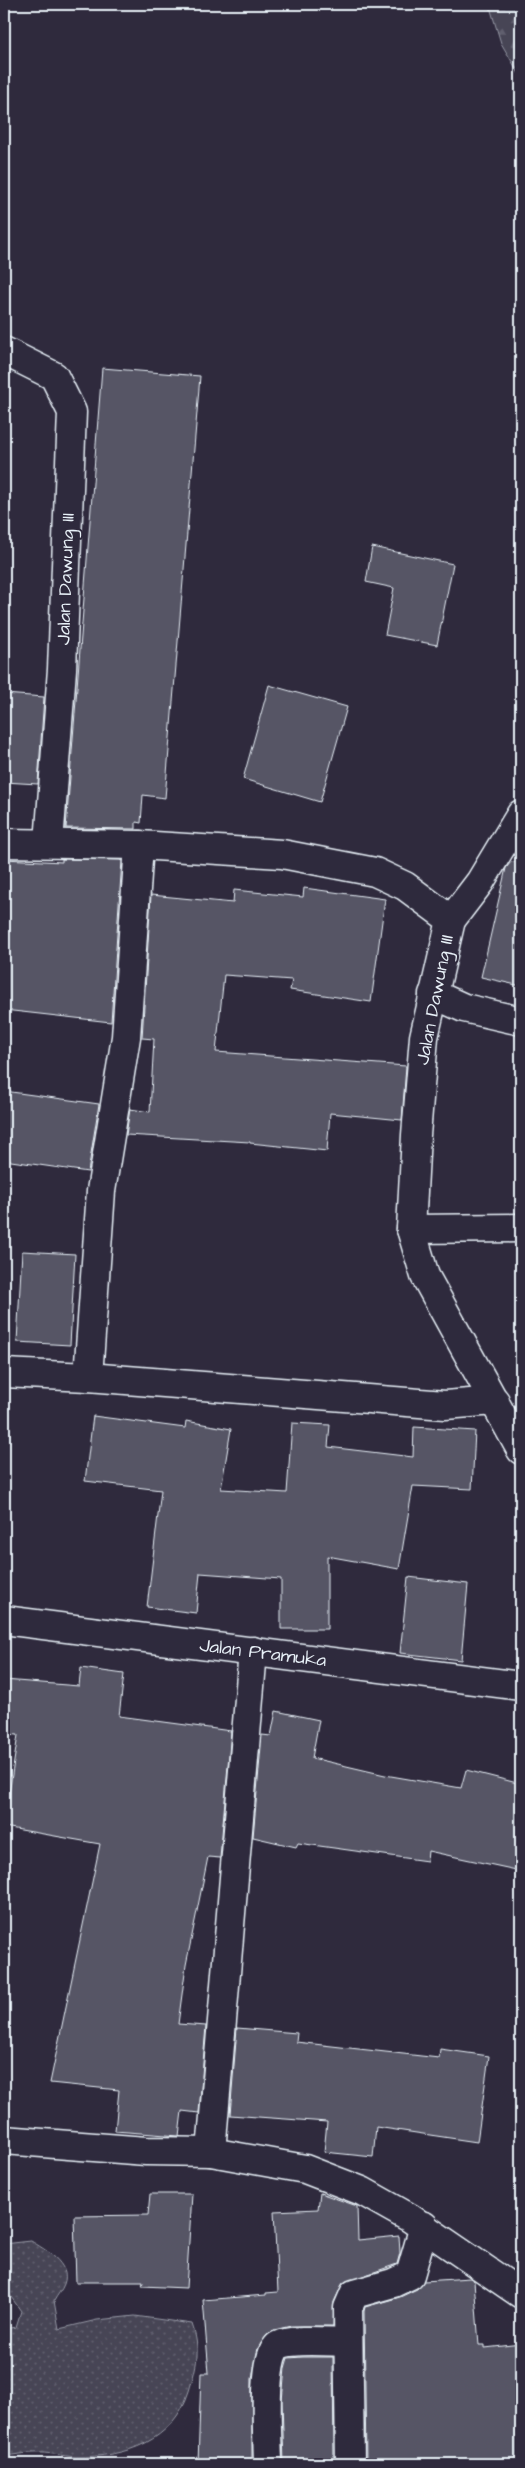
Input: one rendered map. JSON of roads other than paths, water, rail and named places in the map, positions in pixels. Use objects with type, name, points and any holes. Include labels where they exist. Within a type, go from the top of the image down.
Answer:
[{"type":"street","name":"Jalan Dawung III","points":[[4,350],[54,376],[72,412],[62,669],[50,843]]},
{"type":"street","points":[[451,920],[480,882],[521,815]]},
{"type":"street","name":"Jalan Dawung III","points":[[4,842],[139,845],[282,854],[375,872],[405,886],[451,920],[424,1037],[411,1229],[425,1276],[521,1450]]},
{"type":"street","points":[[88,1377],[101,1191],[126,1037],[139,845]]},
{"type":"street","points":[[434,994],[464,1008],[521,1021]]},
{"type":"street","points":[[411,1229],[521,1228]]},
{"type":"street","points":[[4,1373],[88,1377],[445,1405],[495,1401]]},
{"type":"street","name":"Jalan Pramuka","points":[[4,1620],[521,1686]]},
{"type":"street","points":[[211,2152],[253,1651]]},
{"type":"street","points":[[4,2140],[146,2151],[211,2152],[305,2169],[362,2191],[424,2226],[521,2294]]},
{"type":"street","points":[[350,2464],[348,2308],[354,2294],[393,2283],[410,2275],[424,2226]]},
{"type":"street","points":[[268,2464],[267,2388],[271,2353],[279,2344],[348,2342]]}]
